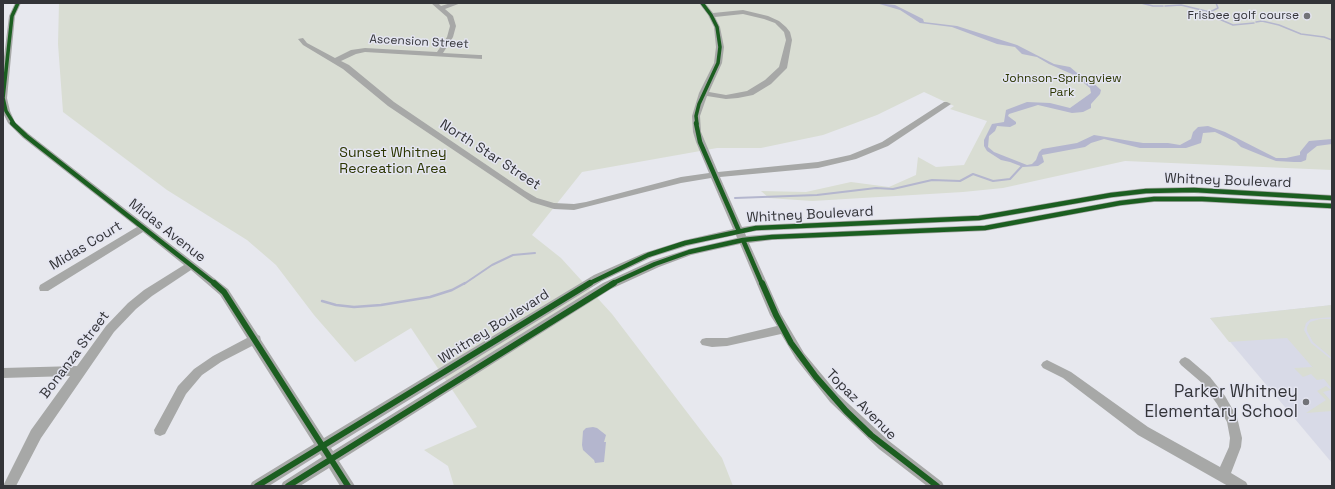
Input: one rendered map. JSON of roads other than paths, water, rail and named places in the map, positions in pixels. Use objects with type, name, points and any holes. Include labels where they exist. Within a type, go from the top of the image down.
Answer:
[{"type":"street","name":"Midas Avenue","points":[[18,3],[12,16],[4,91],[4,105],[9,118],[18,130],[224,292],[256,339],[348,486]]},
{"type":"street","points":[[434,3],[450,16],[453,26],[450,37],[439,54]]},
{"type":"street","points":[[442,8],[458,3]]},
{"type":"street","name":"Topaz Avenue","points":[[702,3],[711,15],[719,34],[720,55],[714,74],[703,93],[697,110],[697,132],[714,175],[776,315],[791,343],[813,373],[846,411],[884,446],[937,486]]},
{"type":"street","points":[[703,93],[726,97],[740,96],[768,82],[783,68],[789,40],[789,36],[784,28],[766,17],[743,12],[711,15]]},
{"type":"street","name":"North Star Street","points":[[302,39],[305,44],[335,60],[354,73],[391,104],[522,193],[546,204],[565,207],[586,205],[662,184],[714,175],[803,167],[853,157],[885,144],[947,104]]},
{"type":"street","name":"Ascension Street","points":[[335,60],[349,54],[365,50],[479,57]]},
{"type":"street","name":"Whitney Boulevard","points":[[288,486],[622,278],[678,256],[771,227],[948,221],[979,218],[1111,195],[1146,191],[1194,190],[1332,198]]},
{"type":"street","name":"Whitney Boulevard","points":[[257,486],[598,278],[631,262],[665,249],[703,238],[985,228],[1120,203],[1154,199],[1218,200],[1332,206]]},
{"type":"street","name":"Midas Court","points":[[44,288],[143,228]]},
{"type":"street","name":"Bonanza Street","points":[[8,486],[36,434],[102,340],[132,306],[167,280],[191,265]]},
{"type":"street","points":[[706,342],[727,342],[784,329]]},
{"type":"street","points":[[160,430],[182,390],[198,372],[217,359],[256,339]]},
{"type":"street","points":[[1185,362],[1206,380],[1221,400],[1233,421],[1236,434],[1235,447],[1223,476]]},
{"type":"street","points":[[1047,365],[1066,375],[1143,431],[1241,486]]},
{"type":"street","points":[[3,373],[80,371]]},
{"type":"water","points":[[876,3],[895,5],[923,19],[924,22],[957,26],[1017,45],[1054,64],[1070,67],[1083,78],[1090,80],[1101,90],[1100,94],[1091,104],[1091,108],[1083,112],[1072,113],[1038,105],[1009,114],[1008,116],[1016,122],[1016,124],[1010,127],[997,126],[995,131],[989,136],[988,147],[994,152],[1027,165],[1032,164],[1036,160],[1042,149],[1077,143],[1094,135],[1143,143],[1168,143],[1180,145],[1191,139],[1193,132],[1198,127],[1208,126],[1225,132],[1276,158],[1286,158],[1300,155],[1300,152],[1309,141],[1332,139],[1332,144],[1317,146],[1307,154],[1306,160],[1294,162],[1276,161],[1268,158],[1241,147],[1236,142],[1215,132],[1203,133],[1201,143],[1186,148],[1140,148],[1104,139],[1091,143],[1085,147],[1042,155],[1044,162],[1038,166],[1023,167],[1001,160],[987,151],[984,146],[984,140],[992,124],[1004,122],[1006,110],[1027,102],[1050,103],[1070,108],[1091,93],[1090,88],[1074,75],[1037,57],[1022,54],[1015,47],[997,44],[952,27],[920,23],[900,10]]},
{"type":"water","points":[[586,428],[597,428],[606,435],[604,442],[606,442],[604,462],[595,463],[594,460],[583,450],[583,431]]},
{"type":"waterway","points":[[1141,3],[1153,6],[1163,6]]},
{"type":"waterway","points":[[1210,12],[1218,8],[1216,3]]},
{"type":"waterway","points":[[1165,6],[1181,5],[1210,12]]},
{"type":"waterway","points":[[1210,12],[1216,14],[1219,19],[1233,25],[1254,23]]},
{"type":"waterway","points":[[1256,22],[1262,21],[1279,25],[1301,34],[1324,37],[1332,40]]},
{"type":"waterway","points":[[735,198],[817,195],[876,188],[893,189],[932,180],[960,181],[973,174],[993,181],[1010,179],[1022,166]]},
{"type":"waterway","points":[[464,284],[492,265],[513,255],[535,253]]},
{"type":"waterway","points":[[322,301],[336,305],[354,307],[381,305],[430,297],[452,290],[465,283]]},
{"type":"place","name":"Frisbee golf course","points":[[1307,16]]},
{"type":"place","name":"Parker Whitney Elementary School","points":[[1306,402]]},
{"type":"park label","name":"Johnson-Springview Park","points":[[1062,86]]},
{"type":"park label","name":"Sunset Whitney Recreation Area","points":[[393,162]]}]
